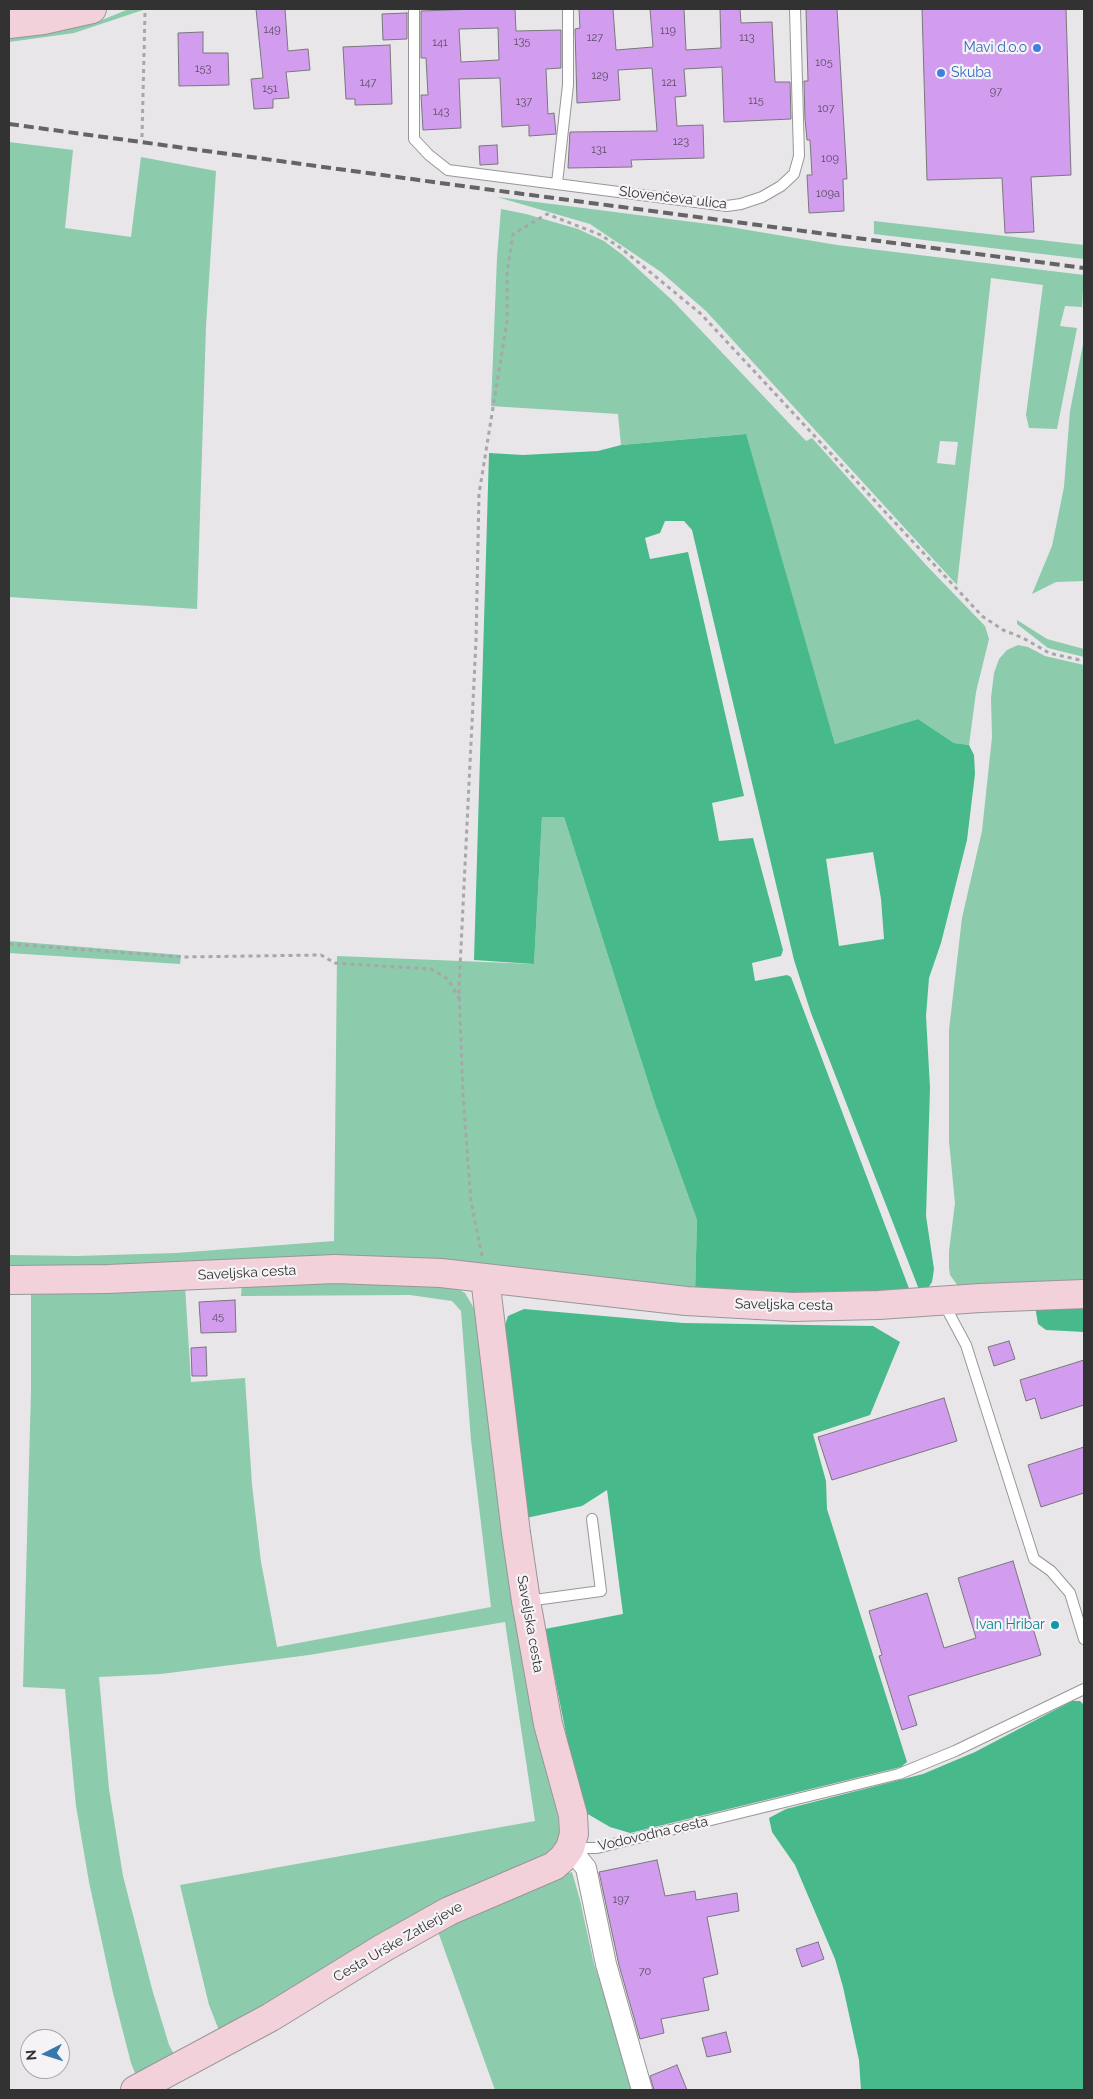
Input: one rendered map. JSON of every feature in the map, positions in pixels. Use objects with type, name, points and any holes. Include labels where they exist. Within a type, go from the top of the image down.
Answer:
[{"type":"street","points":[[9,24],[43,20],[92,9]]},
{"type":"street","name":"Saveljska cesta","points":[[9,1280],[108,1279],[335,1269],[441,1273],[653,1298],[734,1304],[822,1306],[1084,1294]]},
{"type":"street","name":"Saveljska cesta","points":[[486,1278],[516,1533],[526,1601],[548,1724],[573,1815],[574,1834],[570,1848]]},
{"type":"street","points":[[570,1848],[586,1868],[606,1964],[642,2090]]},
{"type":"street","name":"Cesta Urške Zatlerjeve","points":[[135,2090],[271,2017],[383,1948],[441,1915],[554,1866],[570,1848]]},
{"type":"lane","name":"Slovenčeva ulica","points":[[414,9],[414,139],[430,156],[448,170],[727,206],[741,204],[762,197],[781,186],[794,174],[799,156],[795,9]]},
{"type":"lane","points":[[557,183],[568,85],[568,9]]},
{"type":"lane","points":[[942,1301],[966,1345],[1034,1559],[1051,1571],[1070,1592],[1084,1639]]},
{"type":"lane","points":[[526,1601],[601,1591],[592,1519]]},
{"type":"lane","name":"Vodovodna cesta","points":[[570,1848],[597,1848],[899,1774],[955,1751],[1084,1689]]},
{"type":"path","points":[[142,137],[145,12]]},
{"type":"path","points":[[486,1278],[472,1202],[462,1095],[460,1000],[463,891],[476,641],[479,494],[508,321],[507,274],[513,234],[547,214],[602,235],[622,248],[701,314],[982,616],[1003,630],[1023,638],[1049,653],[1084,661]]},
{"type":"path","points":[[9,944],[183,956],[321,954],[335,963],[431,970],[448,979],[460,1000]]},
{"type":"green space","points":[[129,9],[146,9],[74,33],[9,42],[9,36],[73,27],[102,20]]},
{"type":"green space","points":[[9,142],[73,150],[65,228],[131,237],[141,157],[216,171],[206,326],[197,609],[9,597]]},
{"type":"green space","points":[[497,197],[724,226],[837,245],[1084,275],[1082,307],[1065,306],[1060,326],[1077,328],[1057,429],[1029,428],[1026,415],[1043,285],[991,278],[957,585],[706,311],[661,272],[590,224]],"holes":[[[940,441],[958,442],[955,465],[937,463]]]},
{"type":"green space","points":[[501,209],[578,229],[604,241],[624,256],[673,301],[806,441],[812,438],[926,565],[985,626],[989,639],[976,692],[969,745],[954,743],[918,719],[835,744],[745,434],[621,445],[618,414],[491,406],[497,258]]},
{"type":"green space","points":[[874,221],[1084,245],[1084,259],[874,234]]},
{"type":"green space","points":[[1084,339],[1084,581],[1056,582],[1032,594],[1052,546],[1064,487],[1070,411]]},
{"type":"green space","points":[[746,434],[835,744],[918,719],[954,743],[969,745],[974,755],[975,774],[967,840],[941,943],[929,978],[926,1016],[930,1088],[926,1216],[934,1269],[932,1282],[926,1291],[920,1292],[811,1013],[794,960],[692,530],[684,521],[665,521],[660,533],[645,538],[650,559],[688,552],[744,796],[712,803],[719,841],[753,838],[783,950],[781,956],[752,963],[755,981],[787,975],[791,977],[910,1291],[909,1295],[695,1294],[697,1220],[655,1104],[564,817],[542,817],[534,964],[474,960],[489,453],[523,455],[598,451],[621,445]],"holes":[[[873,852],[881,899],[884,939],[839,946],[826,859]]]},
{"type":"green space","points":[[1017,620],[1047,639],[1084,649],[1084,657],[1048,648],[1017,624]]},
{"type":"green space","points":[[1018,645],[1028,647],[1045,656],[1084,665],[1084,1285],[958,1286],[950,1275],[949,1268],[949,1251],[955,1203],[949,1141],[949,1030],[962,918],[982,831],[992,737],[991,698],[994,673],[999,659],[1007,650]]},
{"type":"green space","points":[[542,817],[564,817],[655,1104],[697,1220],[695,1294],[599,1276],[538,1272],[145,1266],[9,1266],[9,1255],[77,1256],[176,1253],[334,1241],[337,956],[534,964]]},
{"type":"green space","points":[[9,941],[181,955],[180,964],[9,953]]},
{"type":"green space","points":[[321,1281],[451,1285],[465,1293],[475,1310],[544,1759],[558,1816],[560,1837],[550,1852],[536,1861],[383,1931],[220,2033],[209,2005],[180,1885],[535,1821],[505,1622],[309,1655],[161,1674],[99,1677],[109,1789],[123,1876],[152,1989],[169,2045],[176,2058],[137,2078],[131,2063],[113,1993],[89,1882],[76,1806],[65,1689],[23,1687],[31,1390],[31,1291],[185,1286],[191,1382],[245,1378],[252,1485],[261,1562],[277,1647],[491,1607],[471,1440],[461,1311],[452,1301],[410,1295],[241,1296],[242,1284]]},
{"type":"green space","points":[[1035,1306],[1084,1306],[1084,1332],[1046,1330],[1038,1324]]},
{"type":"green space","points":[[524,1309],[683,1323],[873,1326],[900,1342],[870,1415],[813,1434],[826,1481],[827,1509],[907,1762],[901,1767],[630,1833],[610,1827],[586,1813],[575,1778],[545,1629],[623,1614],[607,1490],[582,1506],[526,1518],[503,1332],[508,1316]]},
{"type":"green space","points":[[1072,1701],[1080,1701],[1084,1705],[1084,2090],[861,2090],[859,2060],[835,1959],[795,1865],[772,1832],[769,1818],[786,1809],[923,1774],[975,1752]]},
{"type":"green space","points":[[572,1872],[594,1964],[637,2090],[495,2090],[437,1929],[558,1876]]},
{"type":"building","points":[[256,9],[285,9],[288,51],[308,49],[310,70],[286,72],[289,98],[273,99],[273,108],[254,109],[251,79],[263,78]]},
{"type":"building","points":[[515,9],[516,31],[561,30],[561,68],[546,69],[548,114],[554,113],[556,134],[529,136],[529,125],[502,127],[500,78],[459,79],[461,128],[423,130],[421,95],[428,95],[426,58],[421,58],[421,11]],"holes":[[[498,28],[499,60],[461,62],[459,29]]]},
{"type":"building","points":[[579,9],[613,9],[616,50],[653,47],[650,9],[684,9],[686,50],[721,48],[720,9],[740,9],[741,23],[772,22],[775,82],[790,82],[791,119],[724,122],[722,67],[684,69],[686,96],[675,97],[677,126],[703,125],[704,158],[631,160],[632,167],[568,168],[570,132],[657,131],[652,68],[618,70],[620,100],[577,103],[575,29],[580,28]]},
{"type":"building","points":[[806,9],[837,9],[847,179],[843,179],[844,211],[809,213],[807,175],[812,175],[810,140],[807,140],[805,119],[804,81],[808,81]]},
{"type":"building","points":[[922,9],[1066,9],[1071,175],[1031,177],[1034,232],[1005,233],[1002,178],[927,180]]},
{"type":"building","points":[[407,13],[407,39],[383,40],[382,14]]},
{"type":"building","points":[[203,32],[203,53],[228,53],[229,85],[179,86],[178,33]]},
{"type":"building","points":[[390,45],[392,104],[355,105],[355,99],[346,99],[343,47]]},
{"type":"building","points":[[497,145],[498,164],[480,165],[479,146]]},
{"type":"building","points":[[235,1300],[236,1332],[201,1333],[199,1302]]},
{"type":"building","points":[[1009,1341],[1015,1359],[994,1366],[988,1347]]},
{"type":"building","points":[[206,1347],[207,1376],[192,1376],[191,1348]]},
{"type":"building","points":[[1084,1360],[1084,1405],[1041,1419],[1035,1398],[1026,1401],[1020,1380]]},
{"type":"building","points":[[944,1398],[957,1441],[832,1480],[818,1437]]},
{"type":"building","points":[[1084,1447],[1084,1493],[1041,1507],[1028,1465]]},
{"type":"building","points":[[1013,1561],[1041,1655],[908,1696],[917,1725],[902,1730],[879,1656],[882,1655],[869,1611],[927,1593],[944,1648],[976,1638],[958,1578]]},
{"type":"building","points":[[657,1860],[665,1896],[695,1891],[696,1900],[737,1893],[739,1911],[707,1917],[718,1974],[703,1978],[709,2010],[661,2019],[664,2033],[640,2039],[619,1965],[599,1872]]},
{"type":"building","points":[[818,1942],[824,1959],[802,1967],[796,1949]]},
{"type":"building","points":[[726,2032],[731,2052],[707,2057],[702,2038]]},
{"type":"building","points":[[677,2065],[687,2090],[654,2090],[650,2076]]},
{"type":"railway","points":[[9,124],[1084,268]]},
{"type":"place","name":"Mavi d.o.o","points":[[1037,48]]},
{"type":"place","name":"Skuba","points":[[941,73]]},
{"type":"place","name":"Ivan Hribar","points":[[1055,1625]]}]
